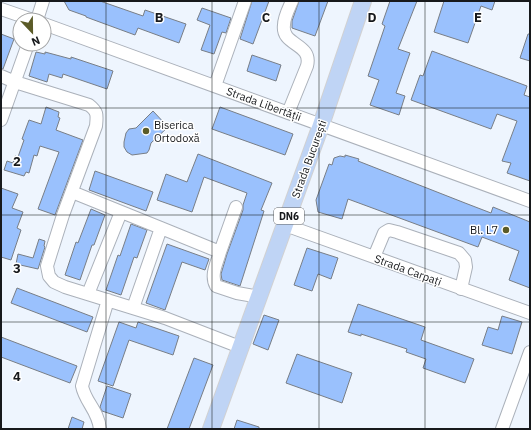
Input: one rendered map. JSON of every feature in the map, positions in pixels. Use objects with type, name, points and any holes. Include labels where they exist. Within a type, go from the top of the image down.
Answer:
[{"type":"main road","name":"Strada București","points":[[211,429],[321,125],[363,1]]},
{"type":"street","points":[[40,12],[43,1]]},
{"type":"street","points":[[215,86],[245,1]]},
{"type":"street","points":[[288,113],[309,61],[308,55],[304,50],[290,41],[284,30],[284,25],[292,1]]},
{"type":"street","points":[[1,8],[12,12]]},
{"type":"street","name":"Strada Libertății","points":[[52,27],[530,201]]},
{"type":"street","points":[[1,120],[25,52]]},
{"type":"street","points":[[1,76],[15,82],[89,105],[95,110],[97,116],[96,126],[53,245],[47,266],[49,276],[54,282],[65,287],[165,318],[240,347]]},
{"type":"street","points":[[72,192],[220,252]]},
{"type":"street","points":[[236,207],[213,272],[213,281],[216,286],[237,293],[259,297]]},
{"type":"street","points":[[88,294],[121,212]]},
{"type":"street","name":"Strada Carpați","points":[[285,225],[530,314]]},
{"type":"street","points":[[133,308],[160,228]]},
{"type":"street","points":[[374,257],[384,233],[389,230],[459,253],[465,260],[466,267],[461,289]]},
{"type":"street","points":[[100,429],[98,417],[83,393],[82,386],[108,300]]},
{"type":"street","points":[[502,429],[530,352]]},
{"type":"building","points":[[64,1],[100,1],[143,16],[145,10],[186,24],[179,43],[138,28],[135,35],[69,10]]},
{"type":"building","points":[[252,1],[269,1],[253,44],[240,39]]},
{"type":"building","points":[[299,1],[328,1],[315,36],[292,28],[292,21]]},
{"type":"building","points":[[390,1],[417,1],[398,49],[410,53],[396,93],[405,96],[399,115],[370,105],[379,80],[368,76],[385,26],[382,24]]},
{"type":"building","points":[[444,1],[495,1],[492,10],[481,6],[468,43],[434,32]]},
{"type":"building","points":[[202,8],[231,18],[226,33],[222,32],[214,54],[201,50],[210,25],[197,20]]},
{"type":"building","points":[[1,34],[12,38],[12,44],[3,69],[1,69]]},
{"type":"building","points":[[528,34],[530,34],[530,61],[520,58]]},
{"type":"building","points":[[432,51],[527,86],[524,95],[530,97],[530,181],[507,173],[511,163],[502,161],[517,121],[497,114],[491,129],[411,100],[420,75],[423,76]]},
{"type":"building","points":[[36,52],[45,54],[45,52],[71,59],[71,57],[113,71],[107,89],[63,74],[62,78],[49,74],[47,82],[29,76]]},
{"type":"building","points":[[252,55],[281,65],[276,81],[247,71]]},
{"type":"building","points":[[46,107],[59,112],[58,117],[60,118],[56,130],[83,140],[55,215],[38,209],[59,152],[40,146],[37,156],[34,155],[29,173],[26,172],[24,176],[4,170],[7,161],[13,163],[15,156],[18,157],[24,140],[22,139],[29,120],[41,124]]},
{"type":"building","points":[[220,107],[293,134],[285,155],[212,129]]},
{"type":"building","name":"Biserica Ortodoxă","points":[[153,111],[168,127],[151,143],[147,153],[132,155],[127,152],[124,147],[126,133],[129,129],[136,128]]},
{"type":"building","points":[[198,154],[272,183],[261,210],[264,211],[240,286],[222,280],[221,274],[243,210],[247,193],[204,177],[192,212],[157,200],[166,174],[187,182]]},
{"type":"building","points":[[345,155],[359,159],[358,161],[491,213],[493,207],[530,222],[530,288],[509,280],[519,251],[482,237],[478,247],[348,199],[342,219],[318,212],[316,200],[329,164],[332,165],[334,158],[340,156],[345,157]]},
{"type":"building","points":[[95,171],[153,192],[146,211],[89,190]]},
{"type":"building","points":[[1,188],[18,194],[12,208],[23,212],[17,228],[21,230],[11,260],[1,257]]},
{"type":"building","points":[[91,209],[105,215],[94,245],[92,245],[80,280],[65,275],[76,242],[78,243]]},
{"type":"building","points":[[131,224],[147,230],[137,258],[134,257],[121,295],[106,290]]},
{"type":"building","points":[[39,239],[45,241],[45,247],[38,269],[16,264],[18,254],[33,258]]},
{"type":"building","points":[[167,244],[209,259],[205,270],[182,262],[165,310],[146,303]]},
{"type":"building","points":[[307,248],[338,258],[331,279],[318,274],[312,291],[294,285]]},
{"type":"building","points":[[17,288],[93,317],[87,332],[11,303]]},
{"type":"building","points":[[358,304],[425,327],[421,340],[474,359],[465,383],[423,368],[426,359],[406,352],[407,349],[361,334],[361,336],[348,332]]},
{"type":"building","points":[[264,315],[279,320],[268,350],[253,344]]},
{"type":"building","points":[[502,316],[522,322],[512,354],[482,345],[488,327],[498,330]]},
{"type":"building","points":[[119,322],[136,328],[138,322],[179,336],[173,355],[129,340],[113,386],[98,381]]},
{"type":"building","points":[[1,337],[77,366],[70,383],[1,357]]},
{"type":"building","points":[[297,354],[352,373],[342,403],[286,383]]},
{"type":"building","points":[[194,358],[213,365],[189,429],[167,429]]},
{"type":"building","points":[[107,386],[131,394],[123,418],[102,411],[100,407]]},
{"type":"building","points":[[72,417],[84,422],[82,429],[68,429]]},
{"type":"building","points":[[237,420],[259,427],[259,429],[234,429]]},
{"type":"place","name":"Biserica Ortodoxă","points":[[146,131]]},
{"type":"place","name":"Bl. L7","points":[[506,230]]}]
